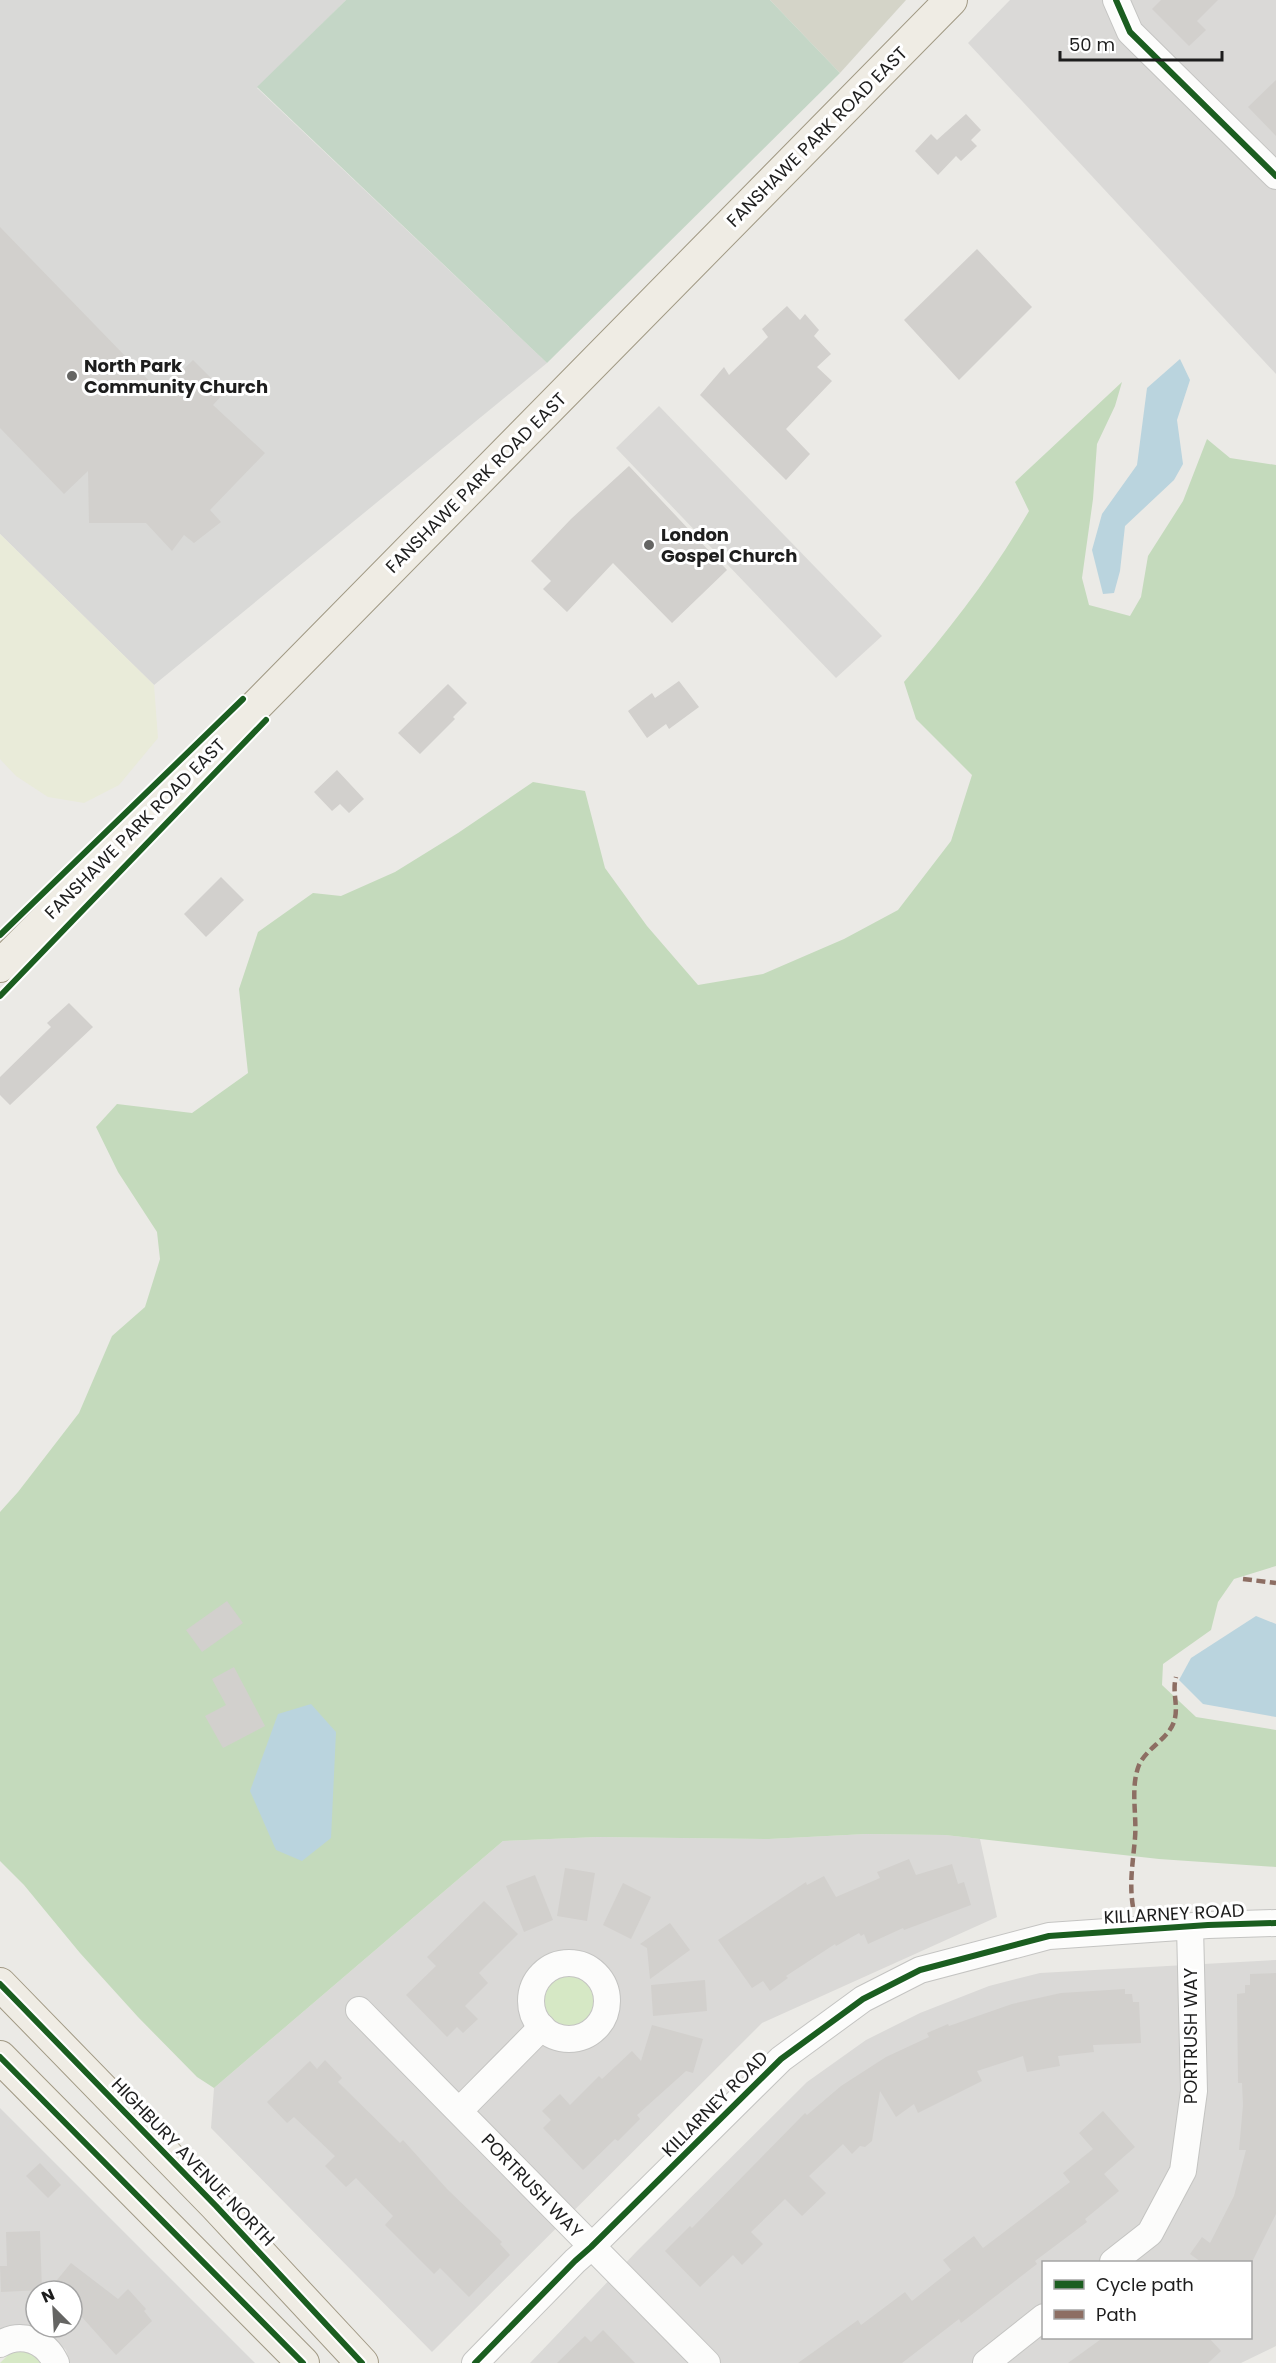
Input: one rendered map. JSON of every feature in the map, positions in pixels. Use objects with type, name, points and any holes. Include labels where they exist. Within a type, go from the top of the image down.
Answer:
[{"type":"main road","name":"FANSHAWE PARK ROAD EAST","points":[[0,966],[951,0]]},
{"type":"main road","name":"HIGHBURY AVENUE NORTH","points":[[0,1984],[216,2206],[362,2363]]},
{"type":"main road","points":[[0,2057],[303,2363]]},
{"type":"street","points":[[1116,0],[1130,32],[1276,176]]},
{"type":"street","name":"KILLARNEY ROAD","points":[[475,2363],[575,2261],[781,2059],[863,1999],[920,1970],[1049,1936],[1276,1923]]},
{"type":"street","name":"PORTRUSH WAY","points":[[1114,2261],[1150,2233],[1183,2171],[1194,2091],[1190,1927]]},
{"type":"street","name":"PORTRUSH WAY","points":[[359,2010],[707,2363]]},
{"type":"street","points":[[459,2110],[542,2027]]},
{"type":"street","points":[[986,2363],[1042,2319]]},
{"type":"street","points":[[0,2344],[19,2338],[32,2339],[52,2354],[56,2363]]},
{"type":"shaded area","points":[[0,0],[346,0],[257,88],[547,363],[154,685],[0,534]]},
{"type":"shaded area","points":[[770,0],[906,0],[840,73]]},
{"type":"shaded area","points":[[1010,0],[1276,0],[1276,374],[968,43]]},
{"type":"shaded area","points":[[659,406],[882,636],[836,678],[616,448]]},
{"type":"shaded area","points":[[866,1834],[945,1835],[980,1839],[997,1917],[762,2023],[432,2352],[211,2128],[214,2088],[503,1841],[598,1837],[769,1839]]},
{"type":"shaded area","points":[[1276,1960],[1276,2346],[1241,2363],[530,2363],[638,2250],[807,2082],[866,2040],[920,2013],[989,1986],[1040,1973]]},
{"type":"shaded area","points":[[0,2108],[255,2363],[70,2363],[66,2350],[54,2339],[84,2339],[84,2279],[24,2279],[24,2327],[11,2327],[0,2331]]},
{"type":"green space","points":[[346,0],[770,0],[840,73],[547,363],[257,87]]},
{"type":"green space","points":[[1122,382],[1115,406],[1097,444],[1093,499],[1082,578],[1089,605],[1130,616],[1141,597],[1148,556],[1183,501],[1207,439],[1230,458],[1276,465],[1276,1566],[1234,1579],[1218,1602],[1211,1630],[1163,1664],[1162,1685],[1196,1717],[1276,1730],[1276,1867],[1159,1859],[945,1835],[866,1834],[769,1839],[598,1837],[503,1841],[214,2088],[197,2077],[138,2017],[80,1953],[24,1885],[0,1861],[0,1512],[79,1413],[112,1336],[145,1307],[160,1259],[157,1232],[118,1172],[96,1127],[117,1104],[192,1113],[248,1073],[239,989],[258,932],[313,893],[341,896],[395,872],[533,782],[585,791],[605,868],[647,926],[698,985],[763,974],[844,939],[898,910],[951,841],[972,775],[916,719],[904,682],[971,600],[1029,511],[1015,482]]},
{"type":"green space","points":[[0,534],[154,685],[158,738],[119,785],[84,803],[48,797],[16,776],[0,759]]},
{"type":"green space","points":[[569,1975],[579,1977],[587,1983],[593,1991],[595,2001],[593,2011],[587,2019],[579,2025],[569,2027],[559,2025],[551,2019],[545,2011],[543,2001],[545,1991],[551,1983],[559,1977]]},
{"type":"green space","points":[[18,2350],[34,2353],[44,2363],[0,2363],[10,2353]]},
{"type":"water","points":[[1180,359],[1190,380],[1177,420],[1183,464],[1174,480],[1125,526],[1120,571],[1114,593],[1103,594],[1092,550],[1102,514],[1137,465],[1147,388]]},
{"type":"water","points":[[1256,1616],[1276,1624],[1276,1717],[1203,1704],[1179,1680],[1191,1658]]},
{"type":"water","points":[[311,1704],[336,1732],[331,1838],[302,1861],[276,1850],[250,1791],[278,1714]]},
{"type":"building","points":[[1161,0],[1218,0],[1197,21],[1206,30],[1189,46],[1152,9]]},
{"type":"building","points":[[1276,80],[1276,136],[1248,107]]},
{"type":"building","points":[[966,114],[981,130],[971,140],[977,146],[961,161],[956,156],[938,175],[915,151],[931,134],[937,140]]},
{"type":"building","name":"North Park Community Church","points":[[0,227],[160,392],[193,360],[225,392],[213,405],[265,453],[210,510],[221,522],[194,543],[184,535],[172,551],[146,523],[89,523],[88,471],[64,494],[0,428]]},
{"type":"building","points":[[977,249],[1032,307],[959,380],[904,320]]},
{"type":"building","points":[[787,306],[800,320],[805,314],[819,330],[814,336],[831,354],[817,367],[832,381],[786,429],[810,454],[786,480],[700,395],[724,367],[729,375],[768,337],[762,329]]},
{"type":"building","name":"London Gospel Church","points":[[629,466],[727,570],[672,623],[613,563],[567,612],[543,589],[551,581],[531,561],[571,519]]},
{"type":"building","points":[[679,681],[699,707],[669,729],[666,724],[647,738],[628,711],[652,693],[655,698]]},
{"type":"building","points":[[448,684],[467,703],[453,717],[455,719],[420,754],[398,733]]},
{"type":"building","points":[[337,770],[364,799],[349,813],[340,804],[332,811],[314,792]]},
{"type":"building","points":[[221,877],[244,900],[206,937],[184,914]]},
{"type":"building","points":[[69,1003],[93,1027],[10,1105],[0,1095],[0,1077],[51,1027],[47,1023]]},
{"type":"building","points":[[227,1601],[243,1623],[202,1652],[186,1630]]},
{"type":"building","points":[[234,1667],[265,1726],[223,1748],[205,1716],[226,1705],[212,1679]]},
{"type":"building","points":[[909,1859],[916,1875],[952,1864],[958,1884],[964,1882],[971,1905],[904,1930],[903,1928],[868,1944],[864,1934],[861,1936],[859,1933],[836,1946],[835,1944],[786,1976],[788,1978],[770,1991],[763,1981],[752,1988],[718,1940],[806,1882],[807,1885],[824,1876],[836,1897],[880,1878],[877,1872]]},
{"type":"building","points":[[565,1868],[595,1873],[587,1921],[557,1916]]},
{"type":"building","points":[[535,1875],[553,1920],[524,1932],[506,1886]]},
{"type":"building","points":[[623,1883],[651,1897],[631,1939],[603,1925]]},
{"type":"building","points":[[484,1901],[518,1934],[479,1973],[488,1983],[465,2006],[478,2019],[463,2033],[457,2027],[447,2037],[406,1995],[436,1966],[427,1957]]},
{"type":"building","points":[[670,1923],[690,1950],[650,1979],[647,1948],[640,1944]]},
{"type":"building","points":[[1276,1973],[1276,2214],[1252,2262],[1200,2261],[1190,2254],[1202,2237],[1210,2243],[1234,2196],[1246,2150],[1239,2150],[1243,2105],[1242,2083],[1238,2083],[1237,1994],[1245,1993],[1245,1985],[1250,1985],[1250,1974]]},
{"type":"building","points":[[705,1980],[707,2011],[653,2016],[651,1985]]},
{"type":"building","points":[[1125,1989],[1125,1994],[1132,1994],[1133,2002],[1139,2002],[1141,2043],[1093,2045],[1094,2052],[1058,2056],[1060,2066],[1027,2072],[1023,2056],[977,2071],[982,2081],[918,2113],[914,2104],[896,2117],[880,2091],[872,2141],[865,2147],[860,2146],[852,2154],[843,2144],[809,2176],[826,2193],[802,2216],[785,2199],[751,2232],[763,2244],[742,2265],[733,2255],[700,2287],[665,2251],[690,2226],[692,2228],[805,2113],[807,2115],[841,2086],[886,2057],[929,2037],[927,2033],[1012,2004],[1061,1993]]},
{"type":"building","points":[[652,2025],[703,2039],[693,2073],[686,2071],[637,2115],[640,2119],[618,2141],[615,2139],[583,2170],[543,2128],[551,2120],[542,2111],[560,2094],[570,2105],[599,2076],[602,2079],[632,2051],[641,2061]]},
{"type":"building","points":[[325,2060],[342,2078],[338,2082],[400,2143],[403,2140],[447,2189],[502,2242],[500,2244],[510,2255],[469,2297],[440,2268],[434,2274],[385,2225],[393,2216],[356,2178],[346,2187],[325,2166],[335,2156],[294,2117],[287,2123],[267,2102],[310,2061],[317,2069]]},
{"type":"building","points":[[1103,2111],[1135,2147],[1104,2174],[1119,2191],[1085,2219],[1087,2222],[1035,2261],[1037,2264],[961,2323],[959,2319],[902,2363],[798,2363],[858,2320],[861,2325],[905,2292],[912,2301],[951,2270],[943,2260],[974,2236],[983,2248],[1070,2182],[1063,2173],[1093,2149],[1079,2133]]},
{"type":"building","points":[[40,2163],[61,2185],[48,2198],[26,2176]]},
{"type":"building","points":[[40,2231],[42,2279],[24,2279],[24,2291],[1,2292],[0,2266],[7,2266],[6,2232]]},
{"type":"building","points":[[71,2263],[118,2299],[128,2289],[146,2309],[144,2311],[152,2321],[116,2355],[84,2319],[84,2279],[58,2279]]},
{"type":"building","points":[[603,2330],[635,2363],[557,2363],[585,2336],[591,2342]]},
{"type":"building","points":[[1101,2339],[1210,2339],[1221,2351],[1208,2363],[1068,2363]]},
{"type":"marked path","points":[[1243,1579],[1276,1583]]},
{"type":"marked path","points":[[1133,1907],[1131,1881],[1135,1838],[1136,1774],[1147,1753],[1173,1725],[1176,1713],[1176,1677]]},
{"type":"cycle path","points":[[1116,0],[1130,32],[1276,176]]},
{"type":"cycle path","points":[[0,935],[243,699]]},
{"type":"cycle path","points":[[0,996],[266,720]]},
{"type":"cycle path","points":[[475,2363],[575,2261],[781,2059],[863,1999],[920,1970],[1049,1936],[1208,1925],[1276,1923]]},
{"type":"cycle path","points":[[0,1984],[216,2206],[362,2363]]},
{"type":"cycle path","points":[[0,2057],[303,2363]]},
{"type":"place","name":"North Park Community Church","points":[[72,376]]},
{"type":"place","name":"London Gospel Church","points":[[649,545]]}]
